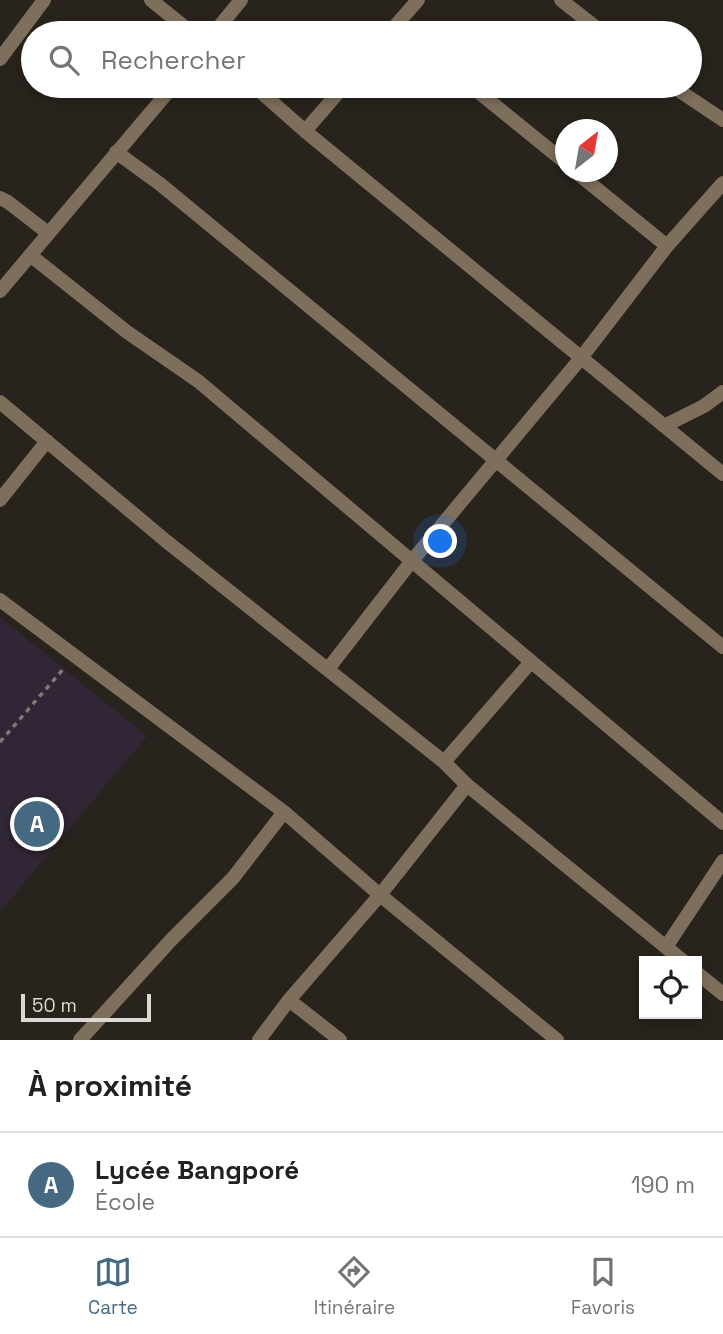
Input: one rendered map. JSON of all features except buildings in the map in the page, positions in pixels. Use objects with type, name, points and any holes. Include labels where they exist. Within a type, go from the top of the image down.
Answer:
[{"type":"street","points":[[28,21],[44,0]]},
{"type":"street","points":[[151,0],[177,21]]},
{"type":"street","points":[[224,21],[241,0]]},
{"type":"street","points":[[403,21],[418,0]]},
{"type":"street","points":[[561,0],[588,21]]},
{"type":"street","points":[[0,59],[21,31]]},
{"type":"street","points":[[0,290],[163,98]]},
{"type":"street","points":[[268,98],[723,474]]},
{"type":"street","points":[[305,131],[334,98]]},
{"type":"street","points":[[486,98],[555,155]]},
{"type":"street","points":[[691,98],[723,120]]},
{"type":"street","points":[[116,152],[160,184],[723,647]]},
{"type":"street","points":[[588,182],[667,246]]},
{"type":"street","points":[[328,669],[411,562],[581,358],[667,246],[723,183]]},
{"type":"street","points":[[0,198],[48,233]]},
{"type":"street","points":[[30,255],[127,332],[198,381],[723,823]]},
{"type":"street","points":[[664,426],[704,406],[723,392]]},
{"type":"street","points":[[0,401],[166,541],[444,762],[467,785],[677,956]]},
{"type":"street","points":[[0,499],[47,441]]},
{"type":"street","points":[[0,600],[284,813],[557,1040]]},
{"type":"street","points":[[444,762],[530,663]]},
{"type":"street","points":[[259,1040],[289,1000],[380,895],[467,785]]},
{"type":"street","points":[[80,1040],[164,947],[233,878],[284,813]]},
{"type":"street","points":[[666,947],[723,861]]},
{"type":"street","points":[[702,976],[723,995]]},
{"type":"street","points":[[289,1000],[340,1040]]},
{"type":"path","points":[[0,742],[75,655]]},
{"type":"shaded area","points":[[0,617],[147,736],[0,912]]},
{"type":"place","name":"Lycée Bangporé","points":[[37,824]]}]
